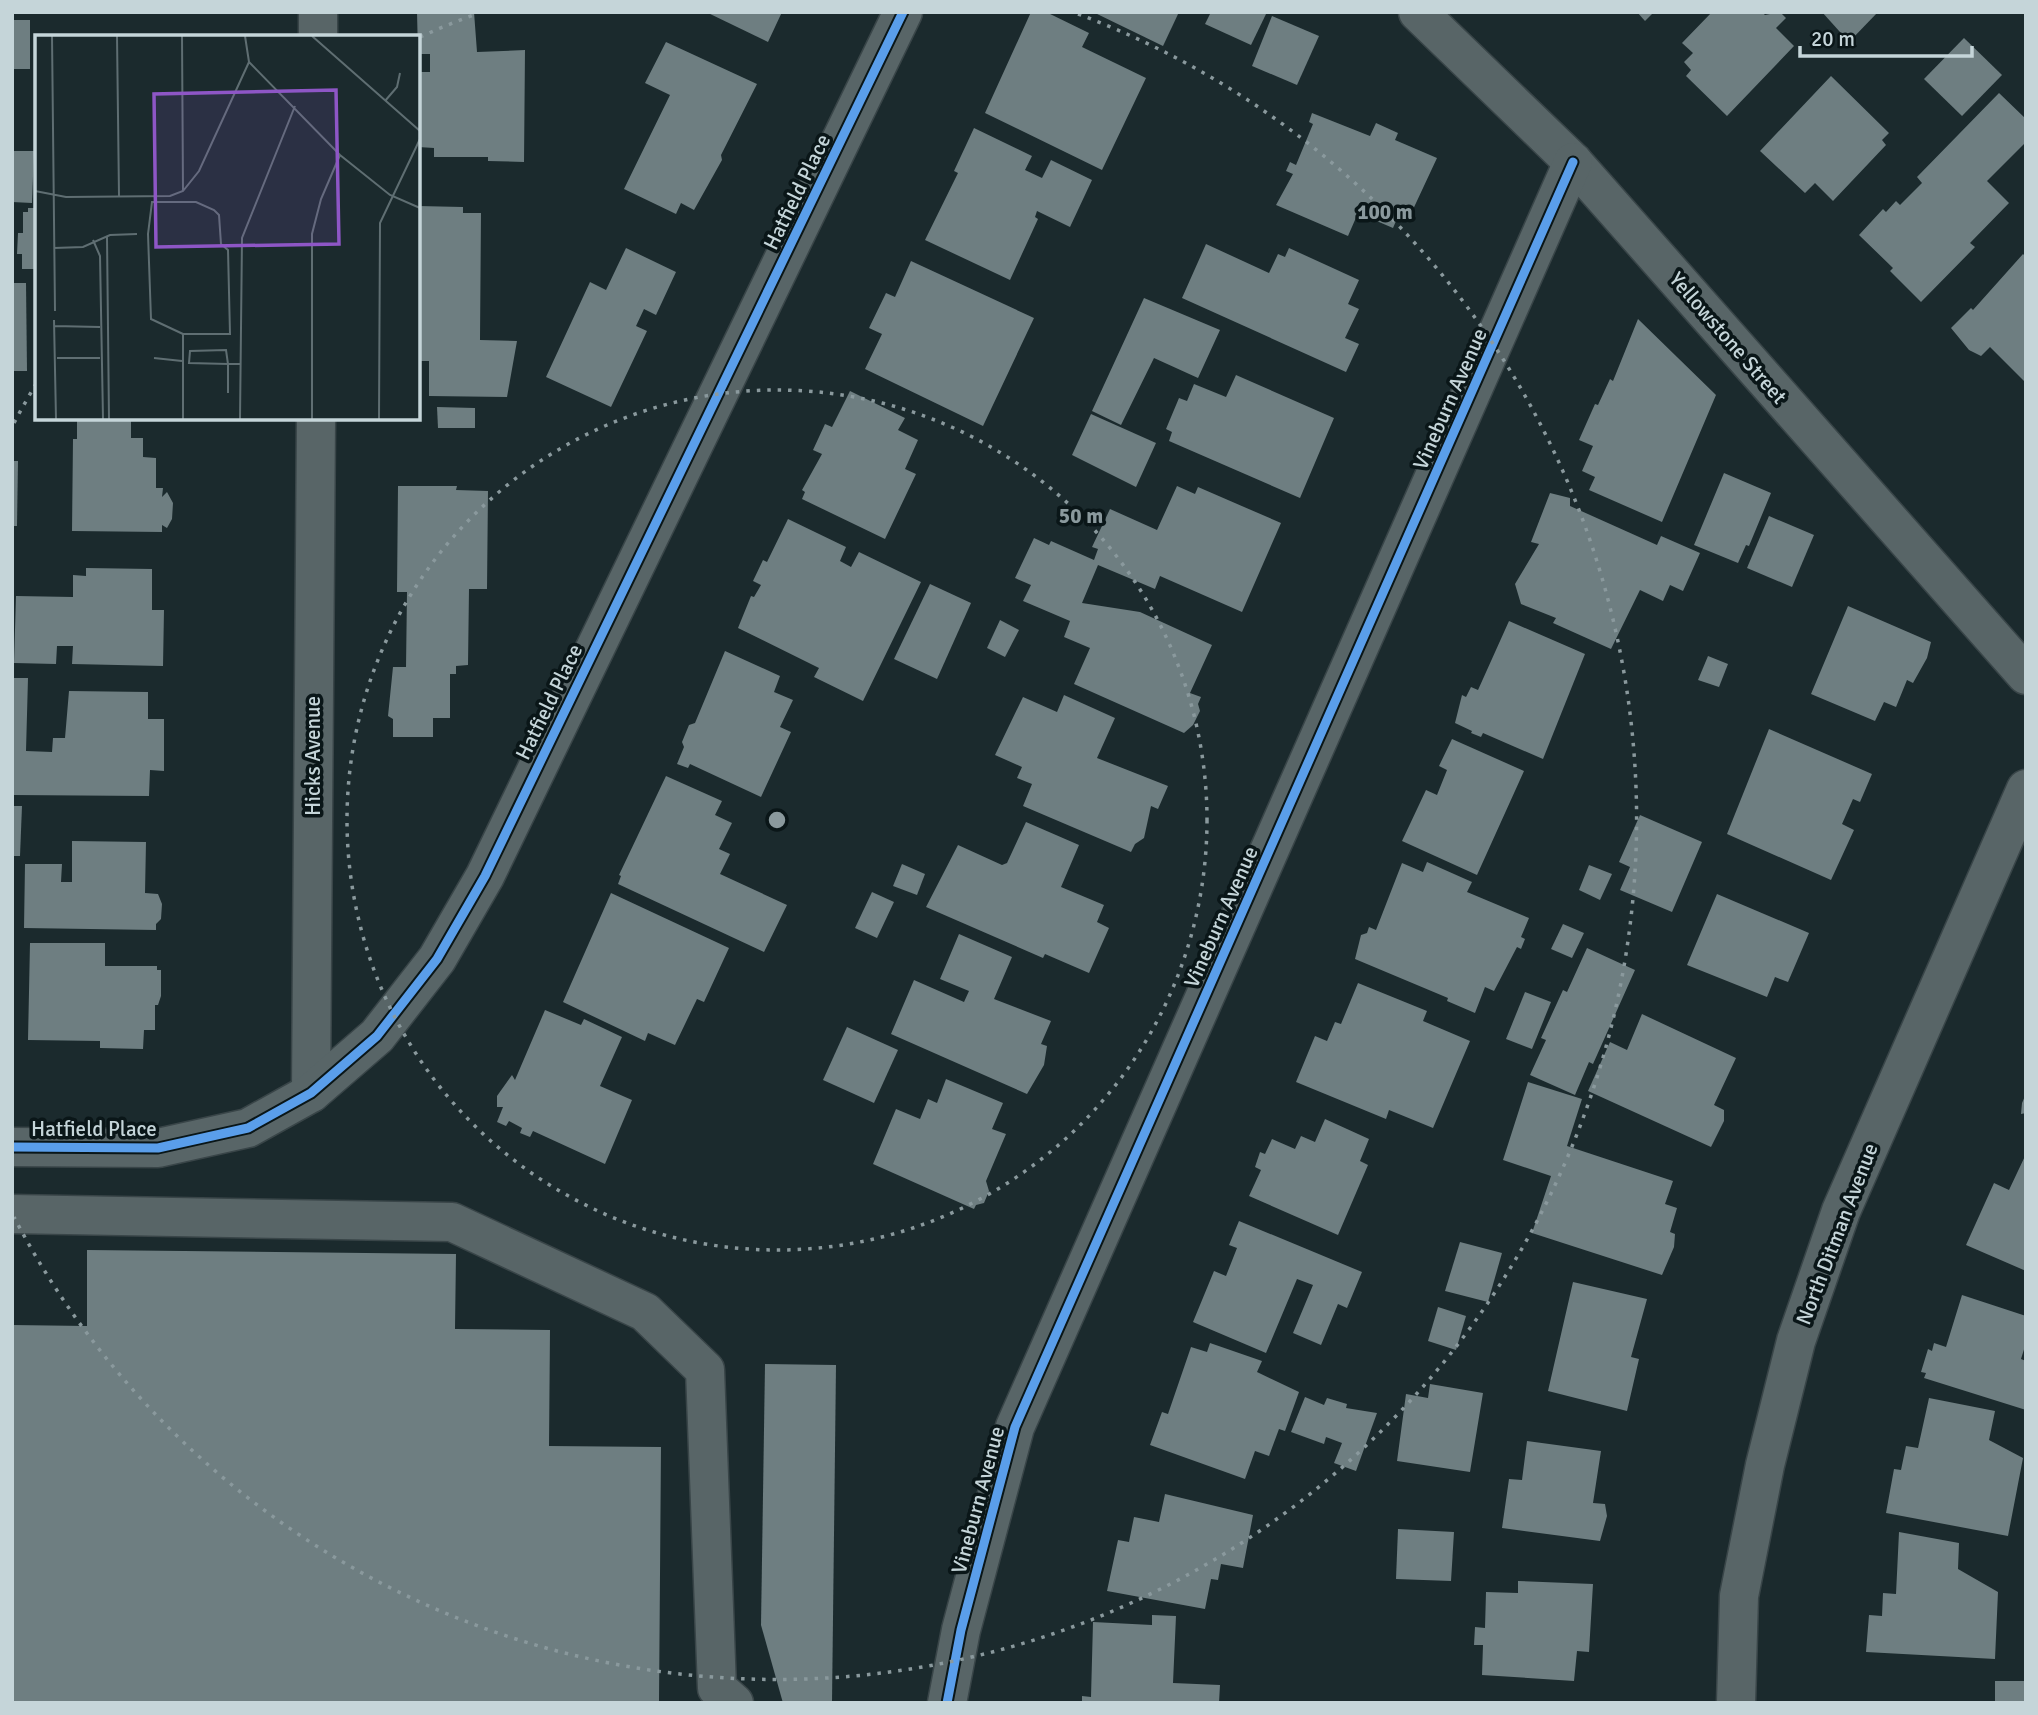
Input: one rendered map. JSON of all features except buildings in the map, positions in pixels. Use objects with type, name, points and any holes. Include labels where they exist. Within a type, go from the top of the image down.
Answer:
[{"type":"street","points":[[318,12],[318,35]]},
{"type":"street","name":"Hatfield Place","points":[[12,1147],[158,1149],[248,1128],[311,1093],[377,1036],[437,959],[485,877],[903,12]]},
{"type":"street","name":"Yellowstone Street","points":[[1418,12],[1573,162],[2026,675]]},
{"type":"street","name":"Vineburn Avenue","points":[[947,1703],[961,1630],[1015,1427],[1573,162]]},
{"type":"street","name":"Hicks Avenue","points":[[311,1093],[316,420]]},
{"type":"street","name":"North Ditman Avenue","points":[[1736,1703],[1740,1596],[1765,1465],[1796,1341],[1842,1211],[2026,789]]},
{"type":"street","points":[[12,1214],[452,1222],[645,1312],[705,1370],[717,1688],[734,1703]]},
{"type":"cycle path","points":[[12,1147],[158,1148],[248,1128],[311,1093],[377,1036],[437,959],[485,876],[903,12]]},
{"type":"cycle path","points":[[947,1703],[961,1630],[1015,1427],[1573,162]]}]
